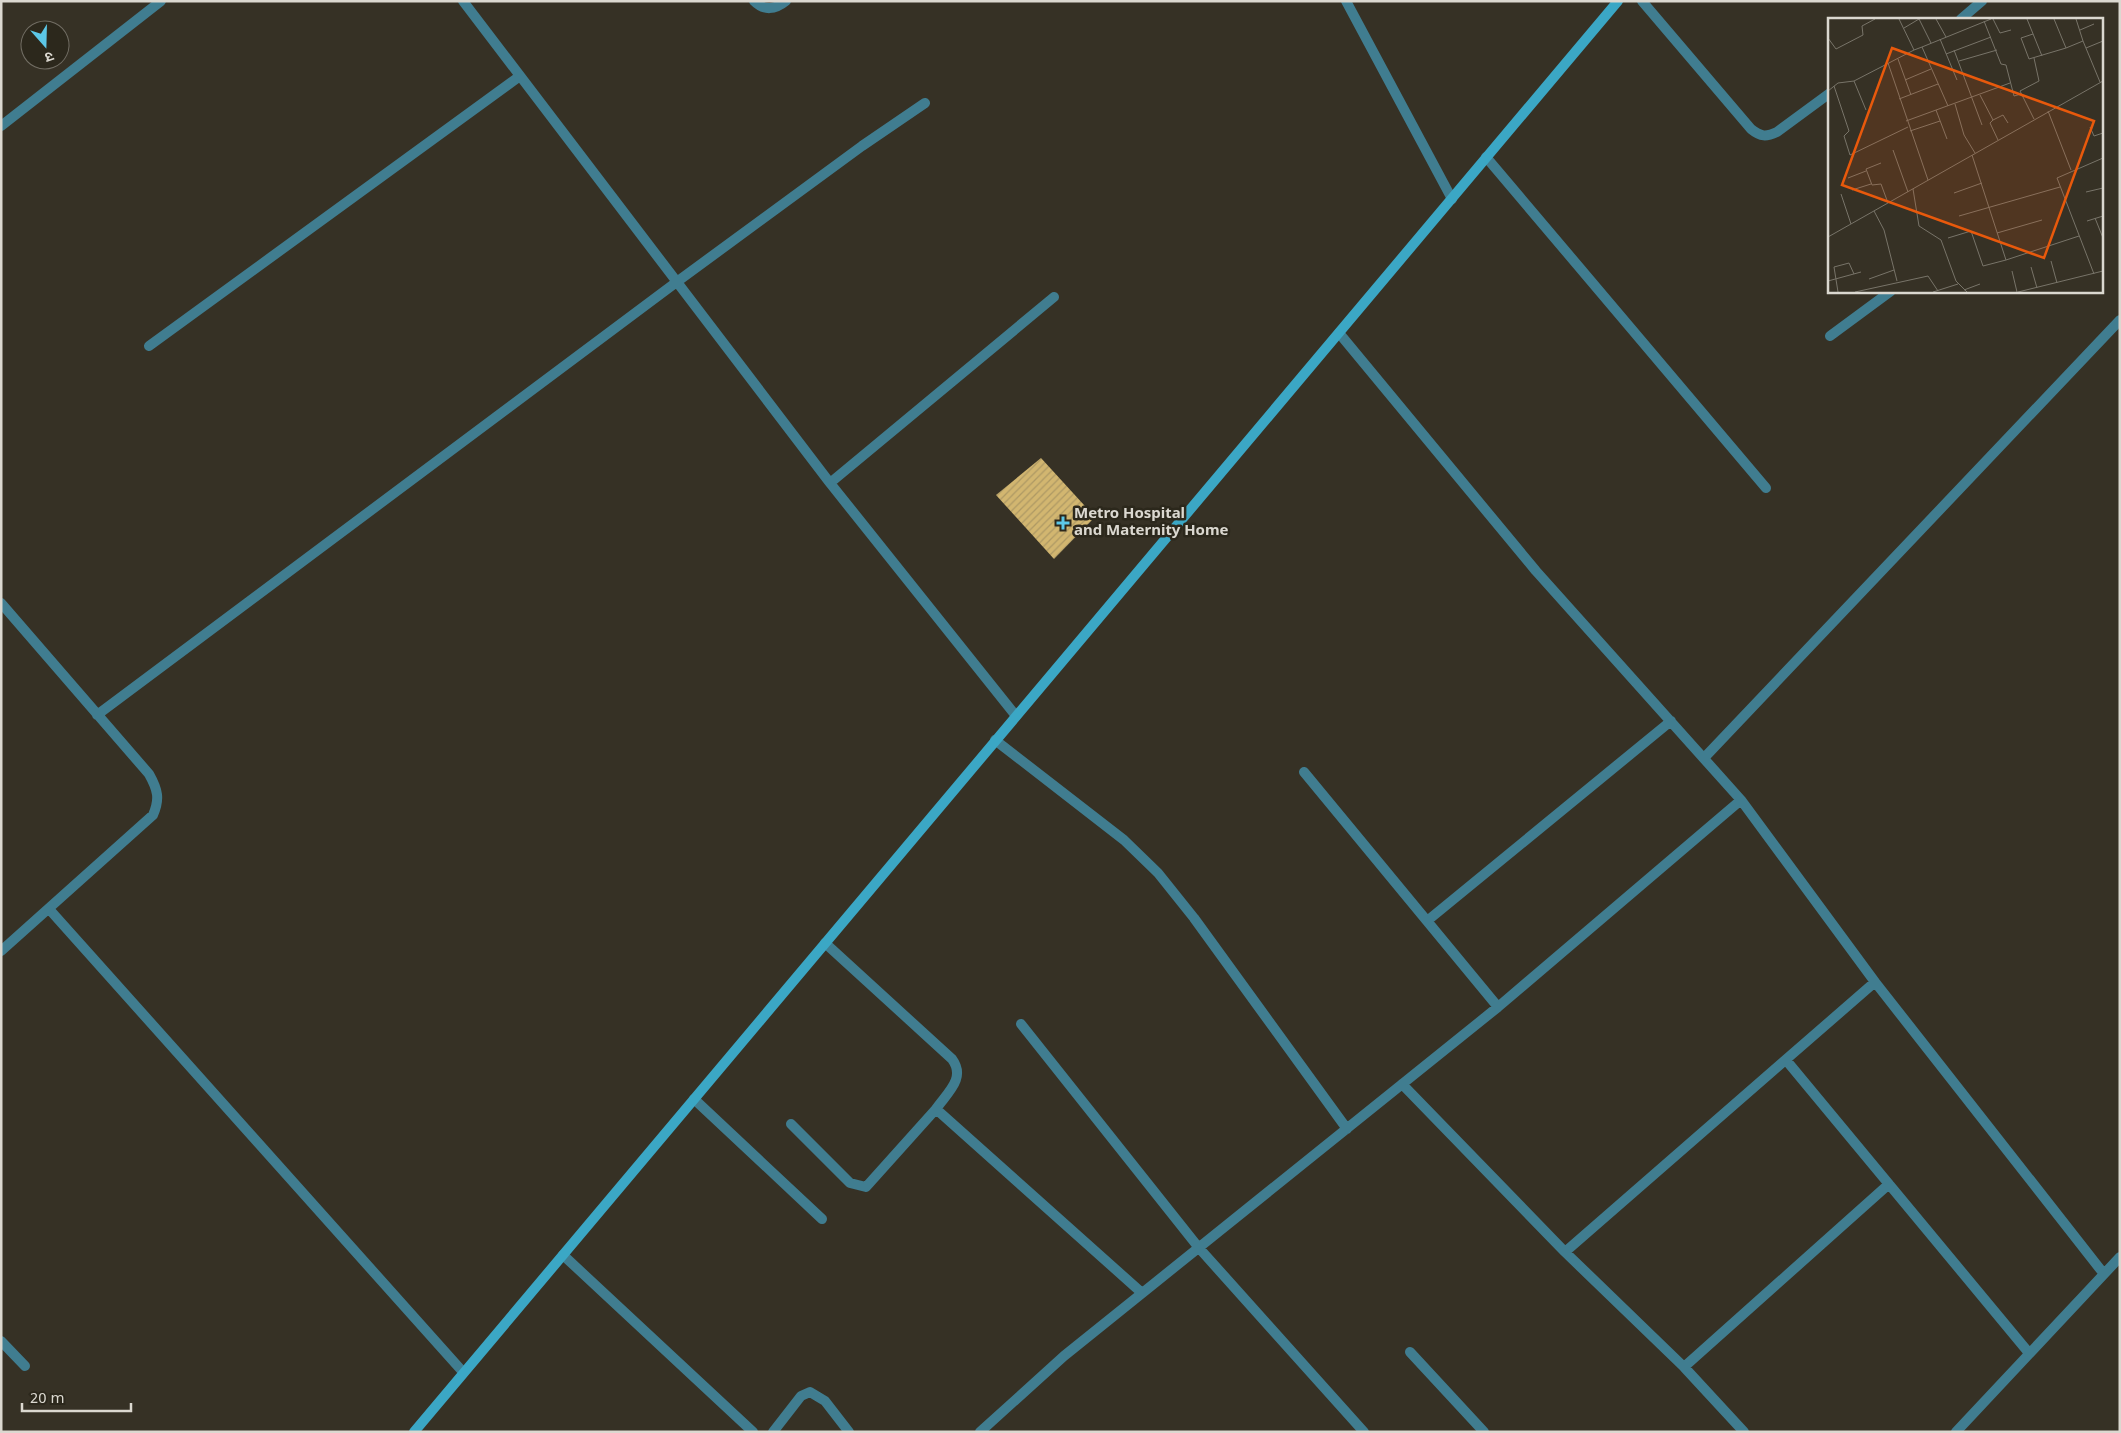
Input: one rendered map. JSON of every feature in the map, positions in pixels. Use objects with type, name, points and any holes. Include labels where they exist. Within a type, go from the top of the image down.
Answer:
[{"type":"main road","points":[[414,1432],[1618,1]]},
{"type":"street","points":[[1,126],[161,1]]},
{"type":"street","points":[[463,1],[830,483],[1016,716]]},
{"type":"street","points":[[754,1],[760,7],[768,9],[786,1]]},
{"type":"street","points":[[1346,1],[1452,199]]},
{"type":"street","points":[[1642,1],[1759,136],[1767,137],[1777,132],[1828,94]]},
{"type":"street","points":[[1962,18],[1982,1]]},
{"type":"street","points":[[149,346],[520,76]]},
{"type":"street","points":[[97,715],[678,281],[862,146],[926,103]]},
{"type":"street","points":[[1486,157],[1766,488]]},
{"type":"street","points":[[1830,336],[1890,292]]},
{"type":"street","points":[[830,483],[1054,297]]},
{"type":"street","points":[[1704,758],[2120,320]]},
{"type":"street","points":[[1339,333],[1536,571],[1741,800],[1875,982],[2104,1274]]},
{"type":"street","points":[[1,604],[149,774],[157,787],[159,801],[153,815],[1,950]]},
{"type":"street","points":[[1427,921],[1671,720]]},
{"type":"street","points":[[995,740],[1124,840],[1158,873],[1194,918],[1347,1129]]},
{"type":"street","points":[[1304,772],[1498,1007]]},
{"type":"street","points":[[980,1432],[1064,1356],[1498,1007],[1741,800]]},
{"type":"street","points":[[49,909],[464,1372]]},
{"type":"street","points":[[791,1124],[850,1183],[866,1187],[936,1109],[956,1081],[959,1073],[952,1059],[825,944]]},
{"type":"street","points":[[1565,1252],[1875,982]]},
{"type":"street","points":[[1021,1024],[1199,1248],[1364,1432]]},
{"type":"street","points":[[1786,1060],[2029,1353]]},
{"type":"street","points":[[1402,1084],[1565,1252],[1684,1368],[1744,1432]]},
{"type":"street","points":[[694,1099],[822,1218]]},
{"type":"street","points":[[936,1109],[1142,1293]]},
{"type":"street","points":[[1684,1368],[1889,1184]]},
{"type":"street","points":[[563,1255],[753,1432]]},
{"type":"street","points":[[1956,1432],[2120,1257]]},
{"type":"street","points":[[1,1341],[25,1366]]},
{"type":"street","points":[[1410,1352],[1484,1432]]},
{"type":"street","points":[[773,1432],[801,1396],[810,1392],[825,1401],[848,1432]]},
{"type":"building","points":[[1041,458],[1095,517],[1054,559],[996,495]]},
{"type":"place","name":"Metro Hospital and Maternity Home","points":[[1063,523]]}]
